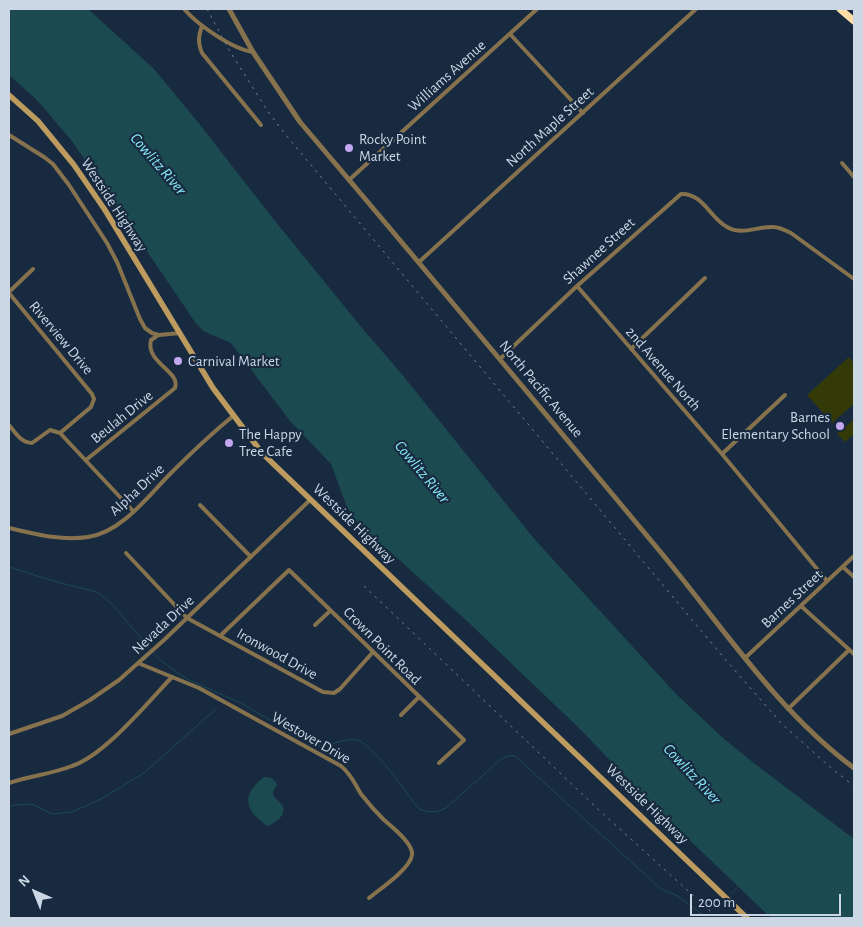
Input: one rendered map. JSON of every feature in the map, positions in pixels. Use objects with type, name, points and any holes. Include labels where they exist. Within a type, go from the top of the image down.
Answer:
[{"type":"highway","points":[[840,9],[854,20]]},
{"type":"main road","name":"Westside Highway","points":[[9,95],[38,121],[74,165],[105,210],[213,388],[262,452],[747,918]]},
{"type":"street","points":[[184,9],[202,26],[238,48],[253,52]]},
{"type":"street","name":"North Pacific Avenue","points":[[229,9],[253,52],[300,122],[693,591],[765,684],[788,709],[839,757],[854,768]]},
{"type":"street","name":"Williams Avenue","points":[[349,180],[537,9]]},
{"type":"street","name":"North Maple Street","points":[[419,262],[696,9]]},
{"type":"street","points":[[202,26],[198,36],[202,53],[261,125]]},
{"type":"street","points":[[510,34],[583,113]]},
{"type":"street","points":[[9,135],[44,157],[61,174],[107,243],[142,323],[149,331],[159,335],[180,333]]},
{"type":"street","points":[[842,164],[854,177]]},
{"type":"street","name":"Shawnee Street","points":[[500,359],[577,286],[681,194],[694,196],[727,228],[745,231],[771,226],[791,233],[854,279]]},
{"type":"street","points":[[9,293],[32,269]]},
{"type":"street","points":[[631,349],[705,278]]},
{"type":"street","name":"2nd Avenue North","points":[[577,286],[722,454],[827,582]]},
{"type":"street","name":"Riverview Drive","points":[[9,293],[92,394],[94,399],[90,407],[60,433]]},
{"type":"street","name":"Beulah Drive","points":[[60,433],[86,460],[175,388],[177,384],[176,379],[160,364],[151,352],[150,340],[159,335]]},
{"type":"street","points":[[722,454],[785,395]]},
{"type":"street","name":"Alpha Drive","points":[[9,528],[47,536],[75,538],[90,537],[112,529],[233,416]]},
{"type":"street","points":[[9,425],[19,438],[27,443],[32,443],[50,430],[60,433]]},
{"type":"street","points":[[86,460],[133,511]]},
{"type":"street","name":"Nevada Drive","points":[[9,734],[62,716],[119,680],[187,618],[310,500]]},
{"type":"street","points":[[200,505],[251,557]]},
{"type":"street","name":"Ironwood Drive","points":[[126,553],[187,618],[323,692],[334,693],[340,689],[373,652]]},
{"type":"street","name":"Barnes Street","points":[[745,658],[854,556]]},
{"type":"street","points":[[843,567],[854,578]]},
{"type":"street","name":"Crown Point Road","points":[[220,636],[289,570],[418,698],[464,740],[440,763]]},
{"type":"street","points":[[801,606],[854,654]]},
{"type":"street","name":"Crown Point Road","points":[[315,625],[330,611]]},
{"type":"street","points":[[788,709],[849,650]]},
{"type":"street","name":"Westover Drive","points":[[138,663],[199,688],[348,771],[362,795],[375,811],[410,845],[413,854],[409,863],[369,898]]},
{"type":"street","points":[[9,784],[72,766],[86,760],[104,746],[172,676]]},
{"type":"street","name":"Crown Point Road","points":[[401,714],[418,698]]},
{"type":"green space","points":[[849,357],[854,363],[854,404],[832,423],[807,395]]},
{"type":"green space","points":[[854,419],[854,434],[845,442],[837,434]]},
{"type":"water","name":"Cowlitz River","points":[[9,9],[88,9],[154,69],[271,216],[536,541],[676,694],[723,738],[854,839],[854,918],[771,918],[655,807],[580,729],[468,622],[386,548],[371,538],[359,525],[347,507],[331,464],[290,421],[231,343],[203,331],[195,322],[72,141],[36,99],[9,75]]},
{"type":"water","points":[[264,777],[275,781],[277,785],[273,794],[283,809],[282,816],[267,826],[254,814],[248,802],[252,790]]},
{"type":"waterway","points":[[9,567],[97,592],[111,603],[159,659],[172,669],[189,680],[241,703],[314,746],[324,746],[350,740],[363,743],[380,759],[419,809],[433,812],[446,808],[501,759],[515,756],[661,889],[676,895],[706,917]]},
{"type":"waterway","points":[[9,807],[32,804],[52,814],[72,812],[101,799],[144,773],[217,708]]},
{"type":"waterway","points":[[732,893],[738,887]]},
{"type":"railway","points":[[207,9],[229,50],[269,113],[285,134],[724,658],[782,724],[854,786]]},
{"type":"railway","points":[[364,586],[601,812],[718,918]]},
{"type":"place","name":"Rocky Point Market","points":[[349,148]]},
{"type":"place","name":"Carnival Market","points":[[178,361]]},
{"type":"place","name":"Barnes Elementary School","points":[[840,426]]},
{"type":"place","name":"The Happy Tree Cafe","points":[[229,443]]}]
